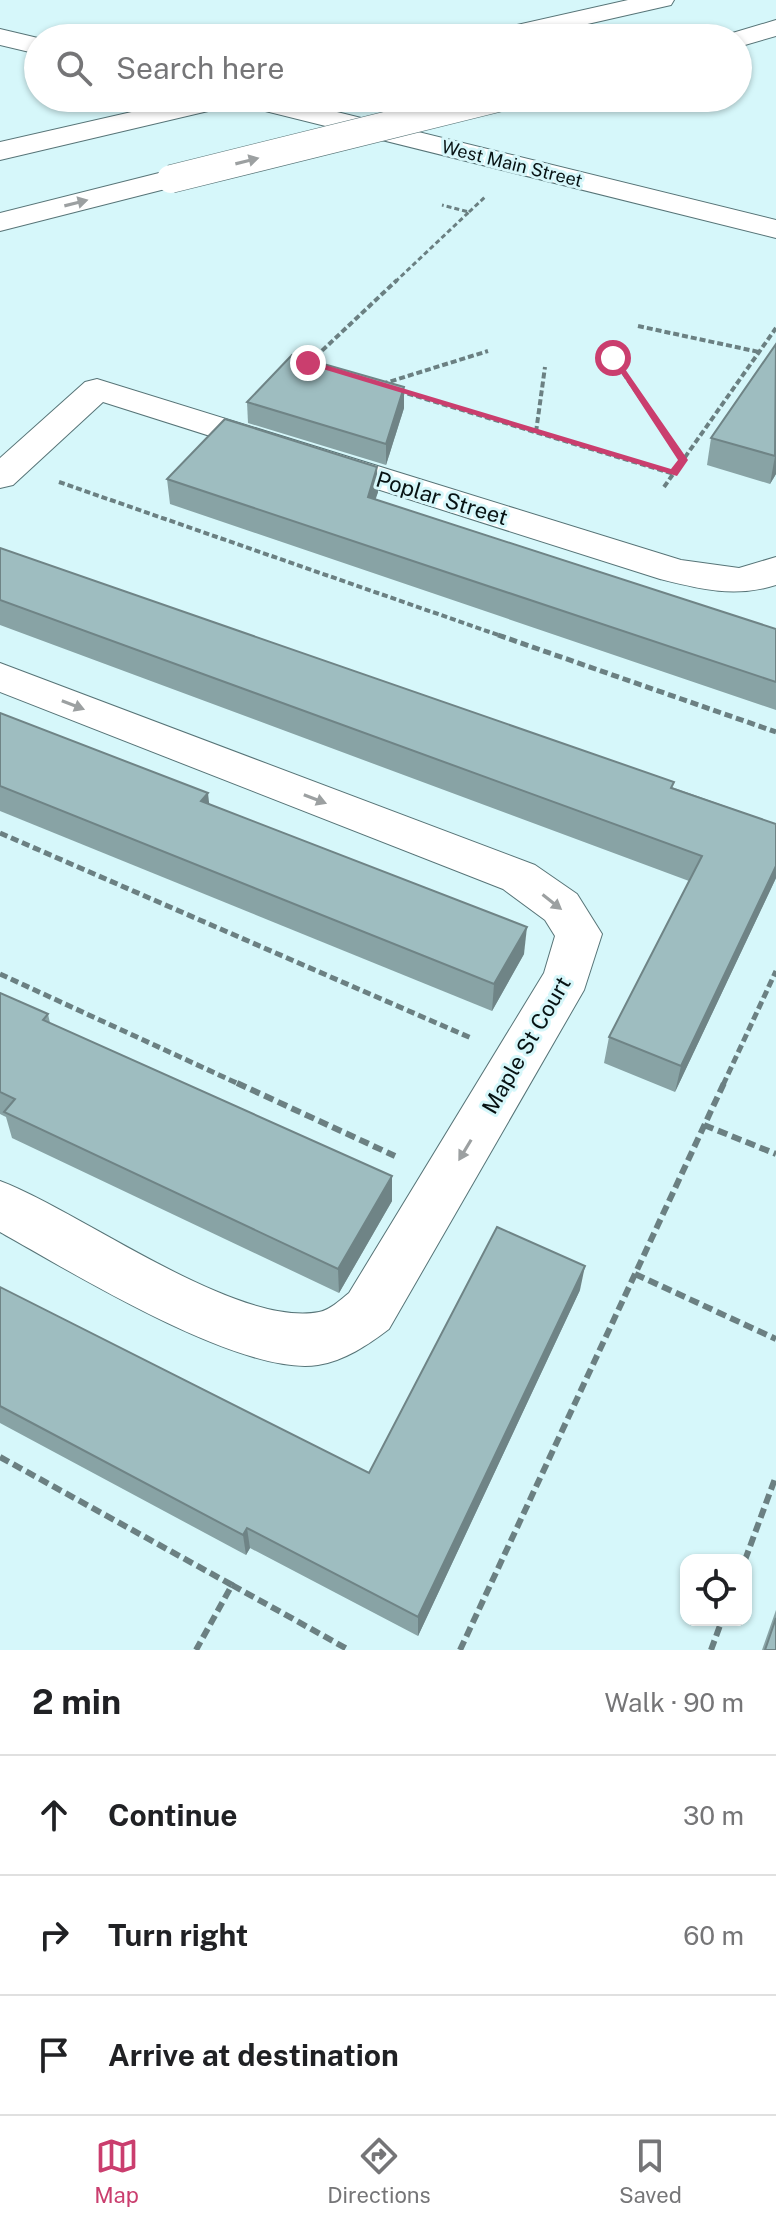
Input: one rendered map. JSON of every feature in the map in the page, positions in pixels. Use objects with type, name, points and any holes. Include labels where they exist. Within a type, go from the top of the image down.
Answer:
[{"type":"main road","points":[[554,24],[662,0]]},
{"type":"main road","points":[[752,35],[776,28]]},
{"type":"main road","points":[[0,37],[24,43]]},
{"type":"main road","points":[[0,126],[82,112]]},
{"type":"main road","points":[[0,151],[168,112]]},
{"type":"main road","name":"West Main Street","points":[[304,112],[776,229]]},
{"type":"main road","points":[[0,222],[441,112]]},
{"type":"main road","name":"Poplar Street","points":[[6,471],[97,389],[673,570],[724,581],[768,576],[776,569]]},
{"type":"main road","name":"Maple St Court","points":[[0,677],[519,877],[561,907],[579,934],[567,977],[519,1060],[369,1311],[345,1330],[312,1339],[258,1333],[187,1303],[0,1205]]},
{"type":"path","points":[[323,367],[308,363],[491,191]]},
{"type":"path","points":[[442,205],[469,212]]},
{"type":"path","points":[[638,326],[759,352]]},
{"type":"path","points":[[664,487],[776,328]]},
{"type":"path","points":[[488,351],[380,385],[674,474]]},
{"type":"path","points":[[613,358],[683,460]]},
{"type":"path","points":[[536,432],[545,367]]},
{"type":"path","points":[[6,471],[776,732]]},
{"type":"path","points":[[0,833],[519,1060]]},
{"type":"path","points":[[460,1650],[776,971]]},
{"type":"path","points":[[0,974],[402,1159]]},
{"type":"path","points":[[704,1125],[776,1154]]},
{"type":"path","points":[[635,1274],[776,1339]]},
{"type":"path","points":[[0,1457],[349,1650]]},
{"type":"path","points":[[747,1554],[776,1476]]},
{"type":"path","points":[[196,1650],[232,1585]]},
{"type":"path","points":[[711,1650],[720,1626]]},
{"type":"building","points":[[776,344],[775,456],[711,438]]},
{"type":"building","points":[[292,355],[404,387],[386,444],[247,402]]},
{"type":"building","points":[[225,419],[377,467],[368,497],[776,629],[776,682],[167,479]]},
{"type":"building","points":[[0,548],[674,782],[671,788],[776,824],[776,866],[681,1066],[609,1037],[702,856],[0,600]]},
{"type":"building","points":[[0,713],[208,793],[201,801],[527,927],[494,984],[0,786]]},
{"type":"building","points":[[0,993],[48,1014],[43,1020],[392,1176],[338,1269],[4,1112],[15,1099],[0,1092]]},
{"type":"building","points":[[497,1227],[585,1266],[418,1617],[247,1528],[243,1535],[0,1406],[0,1287],[369,1473]]},
{"type":"building","points":[[776,1618],[776,1650],[765,1650]]},
{"type":"route","points":[[308,363],[674,474],[683,460],[613,358]]}]
